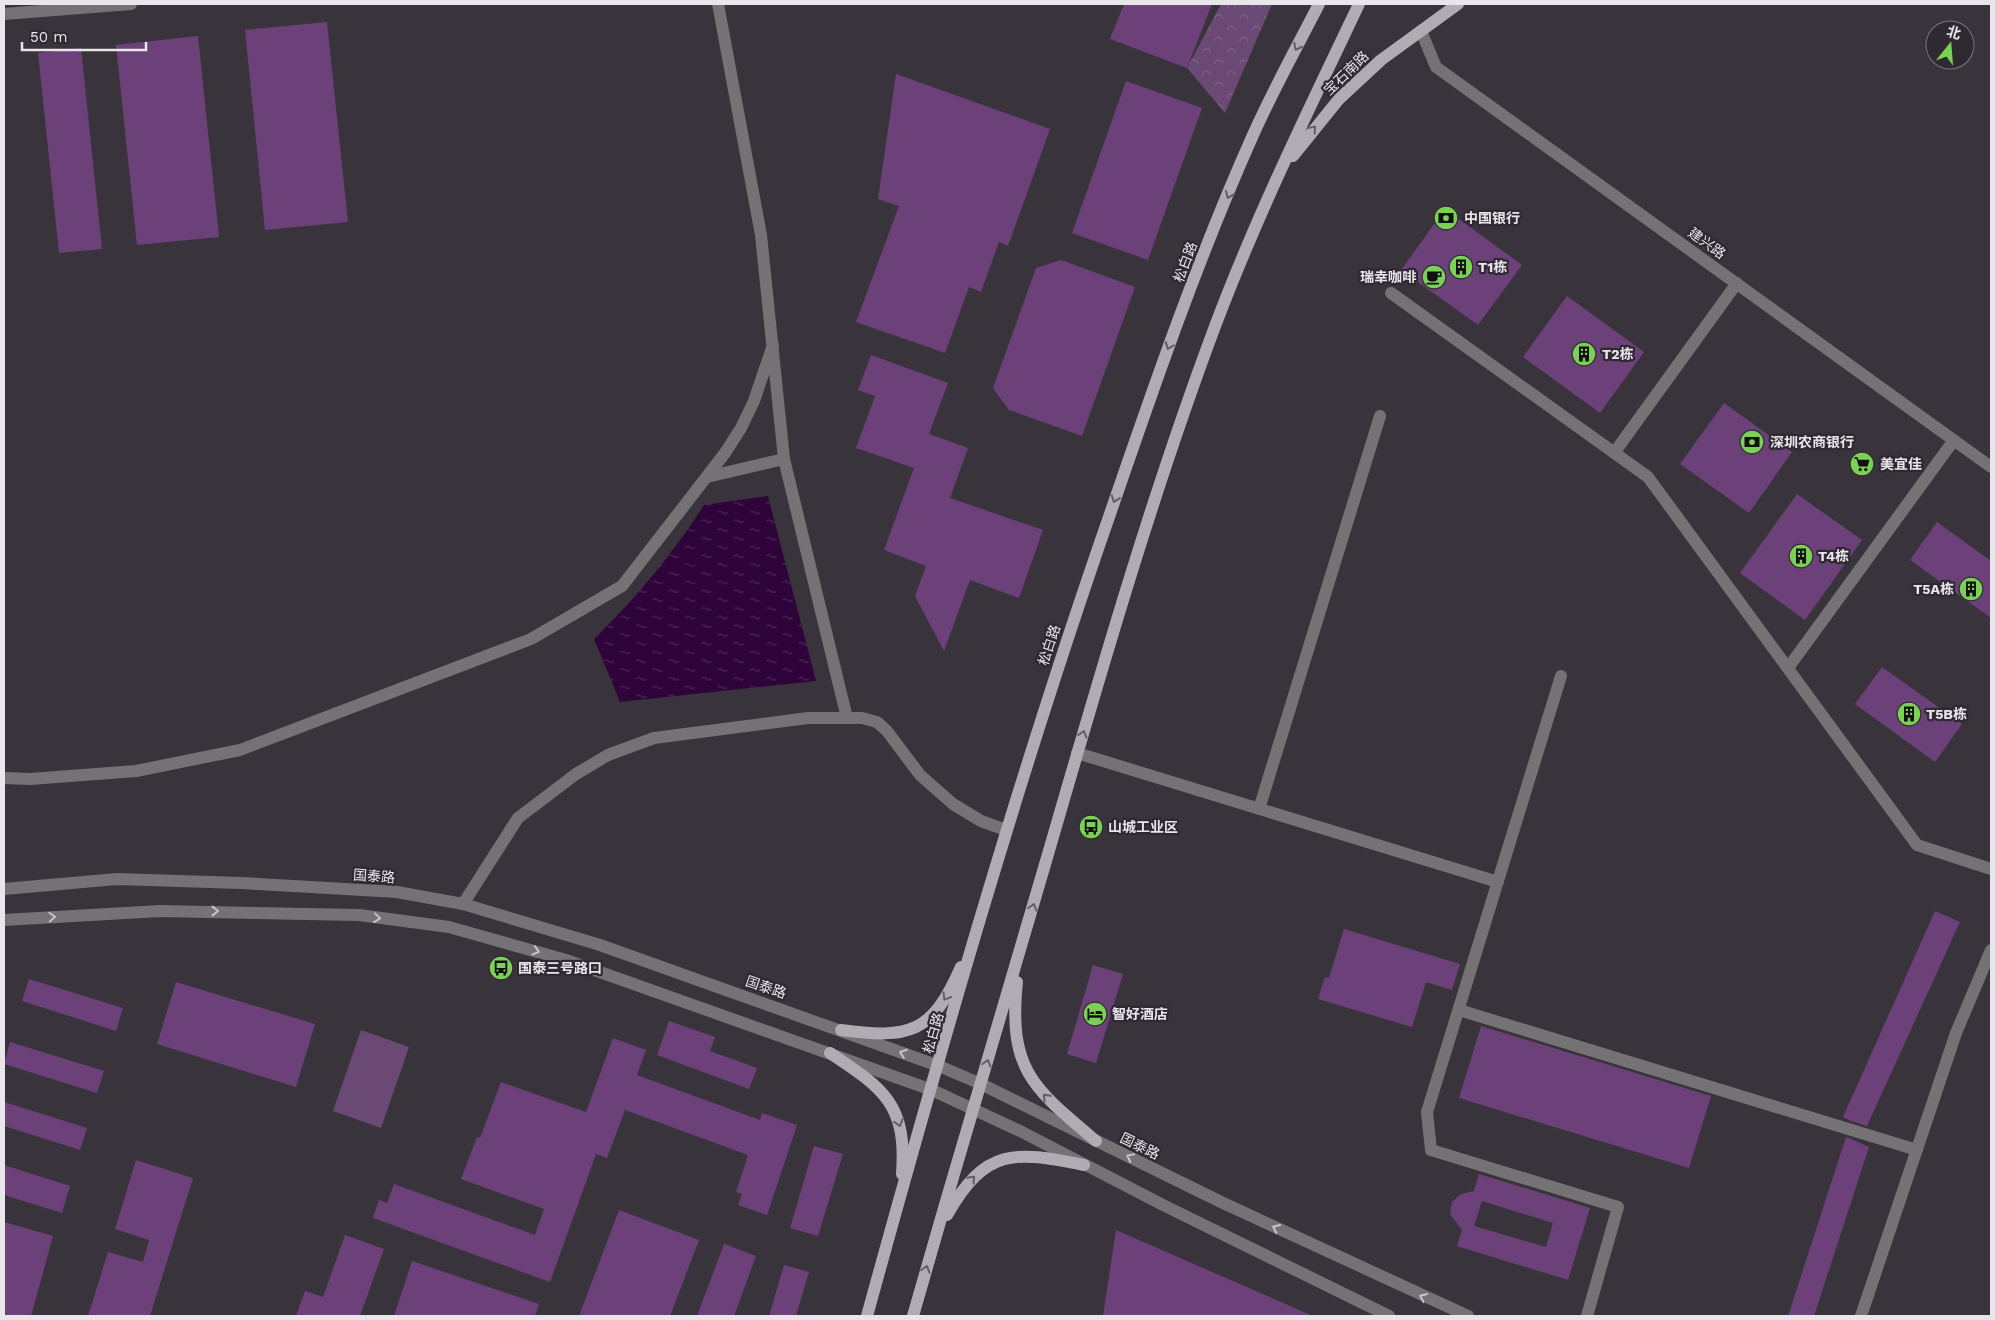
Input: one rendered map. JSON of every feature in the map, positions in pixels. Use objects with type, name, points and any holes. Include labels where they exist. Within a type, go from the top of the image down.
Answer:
[{"type":"main road","name":"松白路","points":[[868,1316],[900,1197],[1006,830],[1074,617],[1154,386],[1254,133],[1318,4]]},
{"type":"main road","points":[[913,1316],[1125,594],[1181,423],[1214,328],[1274,182],[1359,4]]},
{"type":"main road","name":"宝石南路","points":[[1274,182],[1308,134],[1339,99],[1381,60],[1458,4]]},
{"type":"main road","points":[[840,1030],[892,1035],[909,1031],[925,1022],[947,995],[980,921]]},
{"type":"main road","points":[[1020,951],[1014,1012],[1015,1037],[1023,1062],[1042,1094],[1096,1141]]},
{"type":"main road","points":[[830,1053],[870,1080],[884,1094],[895,1110],[901,1130],[903,1152],[900,1197]]},
{"type":"main road","points":[[936,1234],[958,1195],[971,1178],[984,1168],[1003,1159],[1023,1155],[1084,1165]]},
{"type":"street","points":[[4,14],[131,4]]},
{"type":"street","points":[[718,4],[761,235],[784,459],[847,718]]},
{"type":"street","name":"建兴路","points":[[1421,31],[1436,67],[1991,467]]},
{"type":"street","points":[[1614,453],[1737,284]]},
{"type":"street","points":[[1391,293],[1648,477],[1917,845],[1991,869]]},
{"type":"street","points":[[4,778],[30,779],[136,771],[240,750],[531,639],[622,586],[707,476],[741,428],[754,401],[773,345]]},
{"type":"street","points":[[1259,809],[1380,416]]},
{"type":"street","points":[[1788,668],[1954,440]]},
{"type":"street","points":[[707,476],[784,459]]},
{"type":"street","points":[[1561,676],[1427,1112],[1431,1150],[1618,1206],[1587,1316]]},
{"type":"street","points":[[463,904],[518,818],[576,774],[608,756],[654,738],[808,718],[862,718],[877,722],[888,731],[932,787],[953,804],[981,822],[1006,830]]},
{"type":"street","points":[[1078,753],[1498,882]]},
{"type":"street","name":"国泰路","points":[[4,889],[117,879],[232,882],[397,892],[463,904],[600,945],[939,1066],[981,1084],[1368,1272],[1468,1316]]},
{"type":"street","points":[[4,920],[160,911],[359,915],[449,927],[566,960],[932,1090],[1389,1316]]},
{"type":"street","points":[[1861,1316],[1956,1033],[1991,950]]},
{"type":"street","points":[[1459,1010],[1917,1150]]},
{"type":"green space","points":[[1221,4],[1272,4],[1225,113],[1187,68]]},
{"type":"green space","points":[[361,1030],[409,1047],[381,1128],[333,1111]]},
{"type":"water","points":[[768,496],[816,681],[620,702],[594,639],[653,575],[704,505]]},
{"type":"building","points":[[1124,4],[1212,4],[1187,68],[1110,39]]},
{"type":"building","points":[[327,22],[348,222],[265,230],[245,30]]},
{"type":"building","points":[[198,36],[219,237],[137,245],[116,45]]},
{"type":"building","points":[[81,48],[102,249],[59,253],[38,53]]},
{"type":"building","points":[[896,74],[1050,129],[1008,246],[999,242],[981,292],[969,287],[945,353],[856,322],[899,206],[878,199]]},
{"type":"building","points":[[1126,81],[1202,108],[1148,260],[1072,233]]},
{"type":"building","name":"T1栋","points":[[1445,209],[1522,265],[1478,325],[1401,270]]},
{"type":"building","points":[[1061,260],[1135,287],[1082,436],[1009,410],[993,388],[1036,268]]},
{"type":"building","name":"T2栋","points":[[1567,296],[1644,352],[1600,413],[1523,357]]},
{"type":"building","points":[[871,355],[948,383],[929,434],[968,448],[950,498],[1043,530],[1019,598],[970,580],[944,651],[915,596],[926,566],[884,550],[914,468],[856,448],[875,396],[858,390]]},
{"type":"building","points":[[1724,403],[1792,452],[1749,513],[1680,464]]},
{"type":"building","name":"T4栋","points":[[1797,494],[1862,540],[1805,620],[1740,573]]},
{"type":"building","name":"T5A栋","points":[[1937,522],[1991,561],[1991,618],[1910,560]]},
{"type":"building","name":"T5B栋","points":[[1882,667],[1962,724],[1935,762],[1855,704]]},
{"type":"building","points":[[1935,911],[1960,922],[1867,1126],[1851,1121],[1843,1117]]},
{"type":"building","points":[[1344,929],[1460,964],[1452,990],[1426,982],[1412,1027],[1318,999],[1325,977],[1329,978]]},
{"type":"building","points":[[1093,965],[1123,974],[1096,1063],[1067,1054]]},
{"type":"building","points":[[29,979],[123,1008],[116,1031],[22,1001]]},
{"type":"building","points":[[176,982],[315,1024],[296,1087],[157,1044]]},
{"type":"building","points":[[669,1021],[715,1037],[710,1051],[757,1068],[749,1089],[657,1055]]},
{"type":"building","points":[[1481,1026],[1711,1096],[1689,1168],[1459,1098]]},
{"type":"building","points":[[613,1038],[646,1050],[637,1075],[760,1120],[762,1113],[797,1125],[767,1215],[738,1205],[742,1194],[736,1192],[748,1155],[625,1110],[607,1158],[596,1154],[550,1282],[373,1218],[379,1200],[387,1203],[394,1184],[535,1235],[544,1209],[461,1179],[477,1137],[480,1138],[501,1082],[586,1112]]},
{"type":"building","points":[[10,1042],[104,1071],[97,1093],[4,1064]]},
{"type":"building","points":[[4,1102],[87,1128],[80,1150],[4,1126]]},
{"type":"building","points":[[1846,1137],[1869,1147],[1814,1316],[1788,1316]]},
{"type":"building","points":[[814,1146],[843,1154],[818,1236],[790,1228]]},
{"type":"building","points":[[136,1160],[193,1178],[150,1316],[88,1316],[108,1252],[143,1262],[149,1240],[115,1229]]},
{"type":"building","points":[[4,1165],[70,1186],[62,1213],[4,1195]]},
{"type":"building","points":[[1479,1174],[1590,1208],[1568,1280],[1457,1246],[1462,1230],[1450,1214],[1452,1202],[1461,1194],[1474,1191]],"holes":[[[1482,1201],[1553,1223],[1546,1247],[1474,1226]]]},
{"type":"building","points":[[619,1210],[699,1240],[670,1316],[579,1316]]},
{"type":"building","points":[[4,1222],[53,1236],[31,1316],[4,1316]]},
{"type":"building","points":[[1116,1230],[1313,1316],[1103,1316]]},
{"type":"building","points":[[345,1235],[384,1249],[360,1316],[296,1316],[305,1291],[323,1297]]},
{"type":"building","points":[[724,1244],[756,1256],[734,1316],[697,1316]]},
{"type":"building","points":[[412,1261],[539,1304],[535,1316],[394,1316]]},
{"type":"building","points":[[784,1265],[809,1272],[796,1316],[769,1316]]},
{"type":"place","name":"中国银行","points":[[1446,218]]},
{"type":"place","name":"T1栋","points":[[1461,267]]},
{"type":"place","name":"瑞幸咖啡","points":[[1434,277]]},
{"type":"place","name":"T2栋","points":[[1584,354]]},
{"type":"place","name":"深圳农商银行","points":[[1752,442]]},
{"type":"place","name":"美宜佳","points":[[1862,464]]},
{"type":"place","name":"T4栋","points":[[1801,556]]},
{"type":"place","name":"T5A栋","points":[[1971,589]]},
{"type":"place","name":"T5B栋","points":[[1909,714]]},
{"type":"place","name":"山城工业区","points":[[1091,827]]},
{"type":"place","name":"国泰三号路口","points":[[501,968]]},
{"type":"place","name":"智好酒店","points":[[1095,1014]]}]
